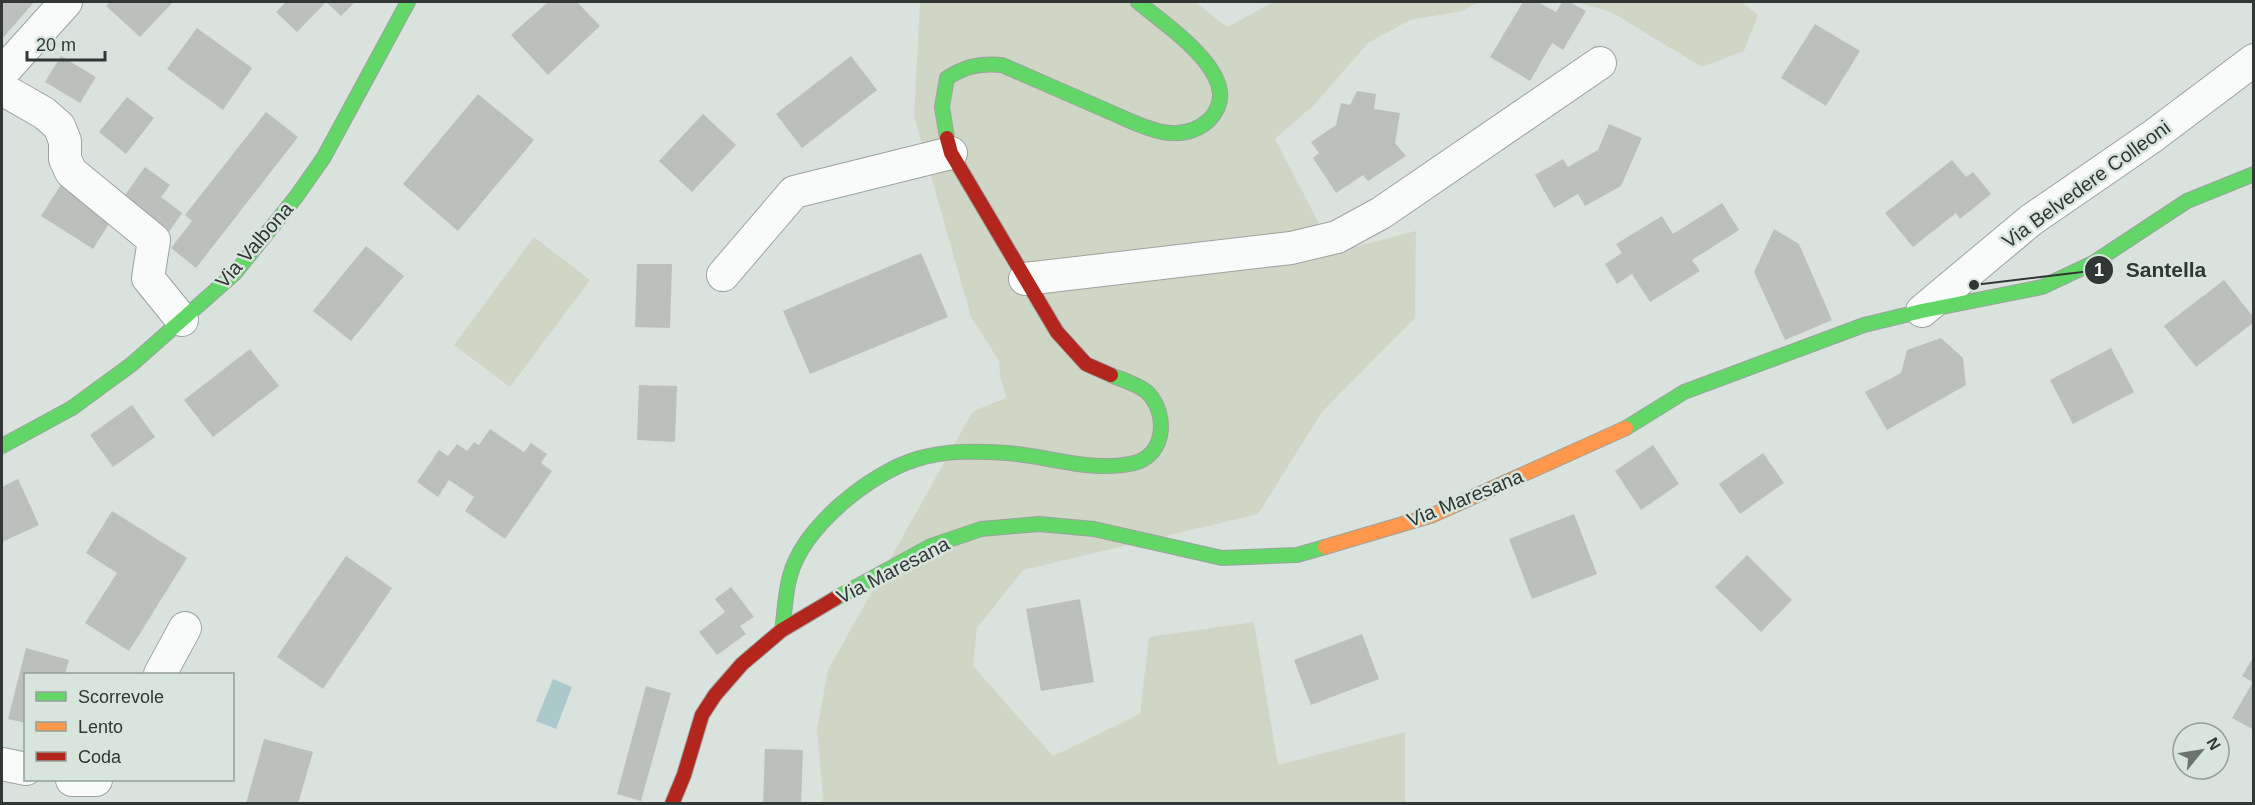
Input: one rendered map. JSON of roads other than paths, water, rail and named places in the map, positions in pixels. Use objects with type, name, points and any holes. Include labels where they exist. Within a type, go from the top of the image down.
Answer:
[{"type":"street","points":[[2,73],[66,2]]},
{"type":"street","name":"Via Valbona","points":[[2,446],[72,408],[132,363],[235,273],[296,197],[324,157],[408,2]]},
{"type":"street","points":[[782,630],[790,575],[802,548],[824,519],[853,494],[877,478],[916,459],[957,451],[1009,453],[1093,466],[1135,463],[1152,454],[1161,437],[1160,411],[1147,392],[1086,364],[1057,332],[951,153],[942,121],[942,93],[946,78],[966,66],[980,62],[1002,65],[1147,128],[1171,135],[1195,130],[1209,121],[1220,104],[1219,81],[1207,63],[1138,2]]},
{"type":"street","name":"Via Belvedere Colleoni","points":[[1922,311],[2031,220],[2153,136],[2253,60]]},
{"type":"street","points":[[1024,279],[1291,249],[1337,237],[1381,213],[1600,63]]},
{"type":"street","points":[[2,89],[44,113],[58,126],[65,141],[65,159],[71,172],[154,240],[148,278],[182,320]]},
{"type":"street","points":[[723,275],[794,192],[951,153]]},
{"type":"street","name":"Via Maresana","points":[[672,804],[684,775],[702,715],[715,695],[742,664],[782,630],[879,573],[920,552],[981,529],[1039,524],[1095,528],[1222,558],[1298,555],[1433,515],[1621,431],[1684,392],[1864,325],[2042,287],[2093,262],[2187,201],[2253,174]]},
{"type":"street","points":[[161,673],[185,628]]},
{"type":"street","points":[[2,764],[24,769]]},
{"type":"water","points":[[553,679],[572,687],[556,729],[536,721]]},
{"type":"place","name":"Santella","points":[[1974,285]]}]
